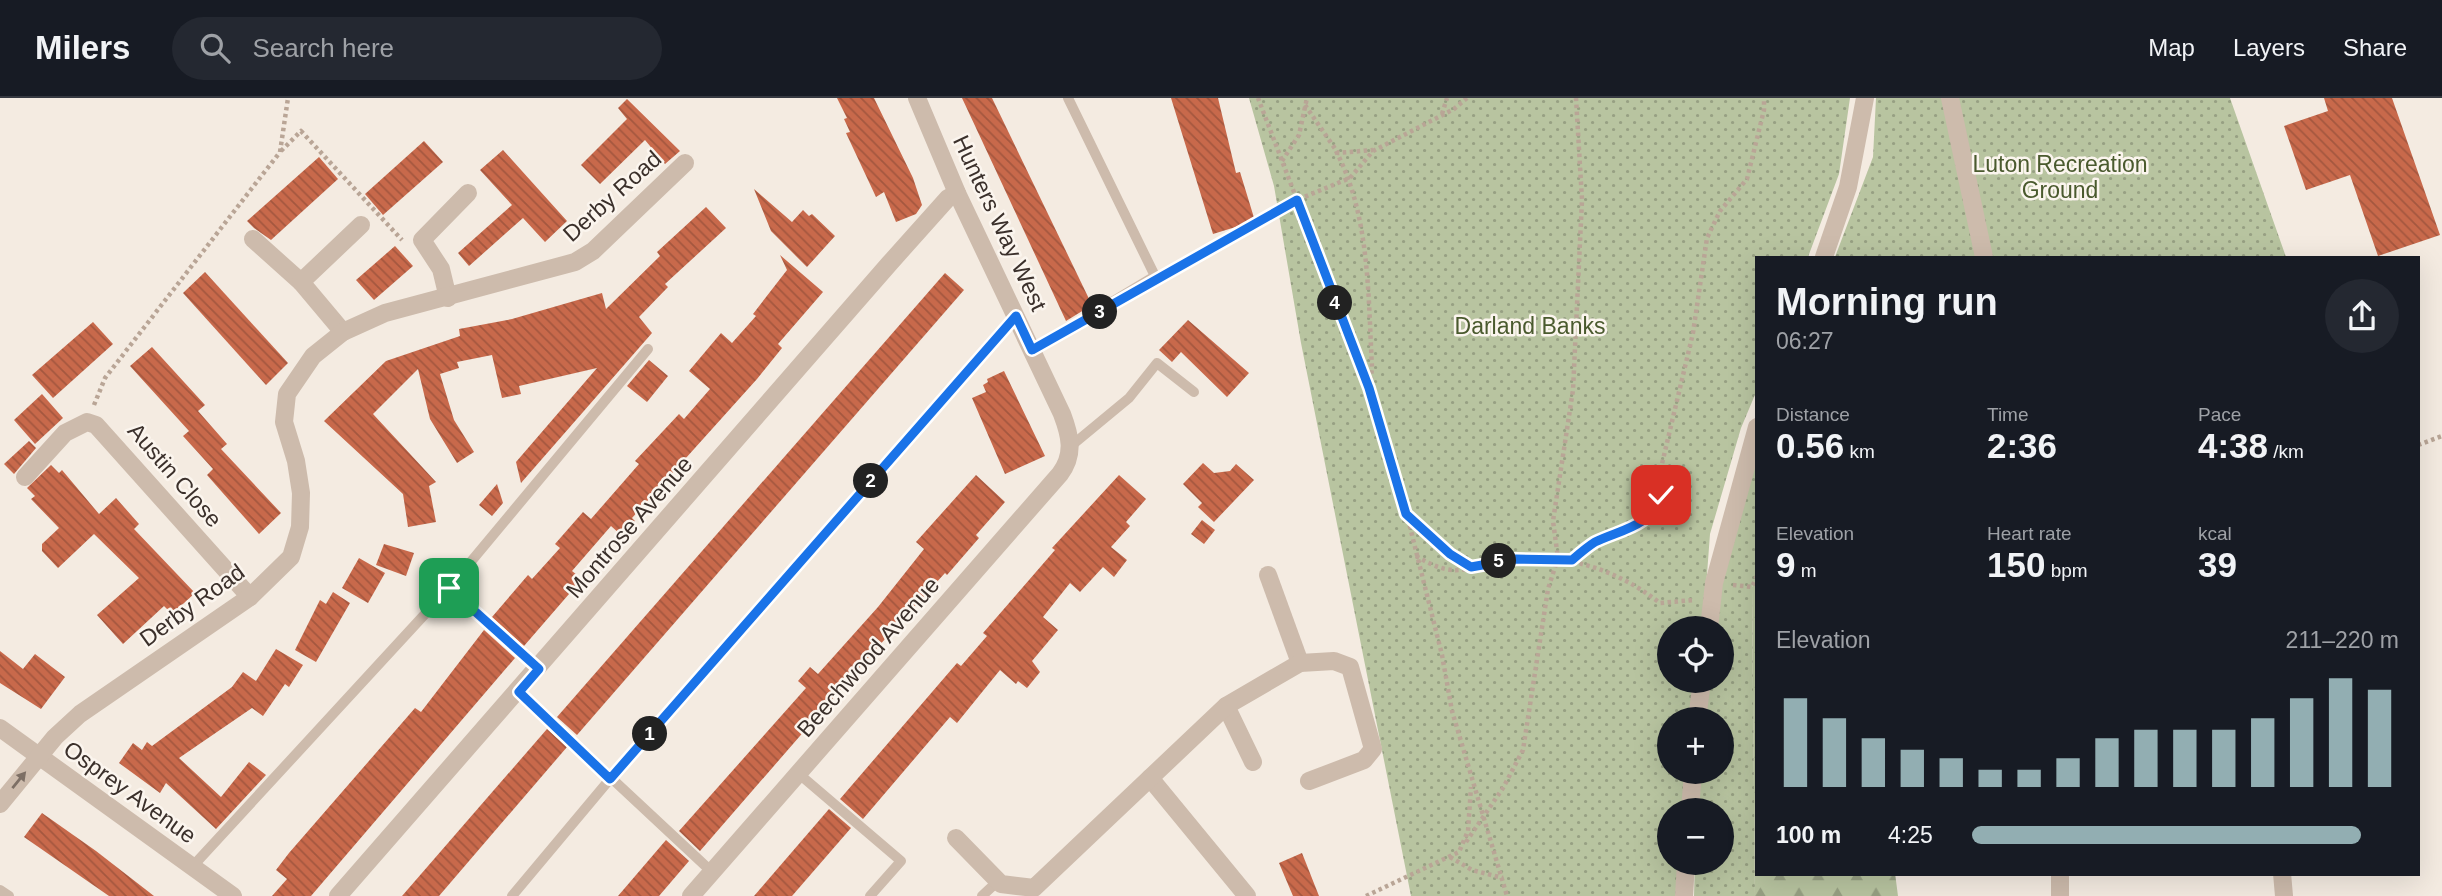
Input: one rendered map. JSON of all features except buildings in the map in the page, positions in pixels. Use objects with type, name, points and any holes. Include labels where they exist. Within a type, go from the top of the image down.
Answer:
[{"type":"street","name":"Hunters Way West","points":[[916,98],[957,193],[1065,423],[1071,446]]},
{"type":"street","points":[[1824,256],[1850,179],[1865,98]]},
{"type":"street","points":[[1950,98],[1984,256]]},
{"type":"street","name":"Derby Road","points":[[0,804],[38,757],[80,713],[250,597],[290,557],[300,527],[302,493],[284,422],[287,394],[313,356],[343,332],[385,313],[575,262],[593,251],[685,163]]},
{"type":"street","points":[[448,298],[441,269],[422,240],[468,193]]},
{"type":"street","name":"Montrose Avenue","points":[[338,896],[519,692],[889,264],[948,198],[957,193]]},
{"type":"street","points":[[301,282],[361,225]]},
{"type":"street","points":[[253,239],[301,282],[343,332]]},
{"type":"street","points":[[24,477],[65,433],[87,422]]},
{"type":"street","name":"Austin Close","points":[[87,422],[103,430],[250,597]]},
{"type":"street","points":[[1710,616],[1714,583],[1755,434]]},
{"type":"street","name":"Beechwood Avenue","points":[[691,896],[1060,474],[1068,462],[1071,446]]},
{"type":"street","points":[[1268,575],[1300,663]]},
{"type":"street","points":[[956,838],[998,881],[1034,888],[1226,706],[1300,663],[1334,661],[1350,667],[1373,749],[1364,760],[1309,781]]},
{"type":"street","points":[[1226,706],[1253,762]]},
{"type":"street","name":"Osprey Avenue","points":[[0,727],[233,896]]},
{"type":"street","points":[[1150,778],[1247,896]]},
{"type":"street","points":[[1684,896],[1685,875]]},
{"type":"street","points":[[2060,876],[2060,896]]},
{"type":"street","points":[[2282,876],[2284,896]]},
{"type":"lane","points":[[1032,350],[1156,276],[1068,98]]},
{"type":"lane","points":[[512,896],[610,779],[1016,316]]},
{"type":"lane","points":[[192,867],[449,588],[648,349]]},
{"type":"lane","points":[[1071,446],[1129,398],[1157,363],[1194,392]]},
{"type":"lane","points":[[449,588],[539,669]]},
{"type":"lane","points":[[519,692],[712,872]]},
{"type":"lane","points":[[799,774],[901,861],[870,896]]},
{"type":"lane","points":[[982,896],[998,881]]},
{"type":"lane","points":[[0,890],[9,896]]},
{"type":"path","points":[[280,152],[288,98]]},
{"type":"path","points":[[1258,98],[1369,388],[1406,514],[1471,783],[1507,896]]},
{"type":"path","points":[[1282,162],[1299,135],[1307,98]]},
{"type":"path","points":[[1441,115],[1447,98]]},
{"type":"path","points":[[1164,275],[1297,200],[1350,178],[1376,149],[1441,115],[1467,98]]},
{"type":"path","points":[[1366,896],[1459,852],[1503,788],[1523,750],[1548,589],[1558,558],[1553,522],[1573,390],[1582,200],[1576,98]]},
{"type":"path","points":[[1572,560],[1592,543],[1629,529],[1656,511],[1661,495],[1661,468],[1693,333],[1707,238],[1720,211],[1747,178],[1757,143],[1764,98]]},
{"type":"path","points":[[1305,105],[1336,151],[1350,178],[1360,220],[1372,367],[1369,388]]},
{"type":"path","points":[[87,422],[105,378],[280,152],[301,131],[406,244],[422,240]]},
{"type":"path","points":[[1336,151],[1376,149]]},
{"type":"path","points":[[2420,444],[2442,436]]},
{"type":"path","points":[[1406,514],[1450,554],[1471,567]]},
{"type":"path","points":[[1416,556],[1437,569],[1453,573],[1516,559],[1572,560],[1639,586],[1660,603],[1699,599]]},
{"type":"path","points":[[1714,583],[1752,587],[1755,580]]},
{"type":"path","points":[[1466,842],[1471,783]]},
{"type":"path","points":[[1449,857],[1472,870],[1503,878]]},
{"type":"green space","name":"Darland Banks","points":[[1249,98],[1850,98],[1839,174],[1808,256],[1755,256],[1755,395],[1741,428],[1710,534],[1704,616],[1657,616],[1657,693],[1697,693],[1696,707],[1657,707],[1657,784],[1690,784],[1689,798],[1657,798],[1657,875],[1683,875],[1681,896],[1411,896],[1301,343],[1274,186]]},
{"type":"green space","name":"Luton Recreation Ground","points":[[1876,98],[2230,98],[2286,256],[1835,256],[1873,157]]},
{"type":"green space","points":[[1755,443],[1755,582],[1752,587],[1755,896],[1694,896],[1695,875],[1734,875],[1734,798],[1696,798],[1697,784],[1734,784],[1734,707],[1699,707],[1701,693],[1734,693],[1734,616],[1712,616]]},
{"type":"green space","points":[[1755,582],[1755,876],[1895,876],[1898,896],[1755,896],[1752,587]]},
{"type":"route","points":[[449,588],[539,669],[519,692],[610,779],[1016,316],[1032,350],[1297,200],[1369,388],[1406,514],[1422,525],[1450,554],[1471,567],[1516,559],[1572,560],[1592,543],[1629,529],[1656,511],[1661,495]]}]
